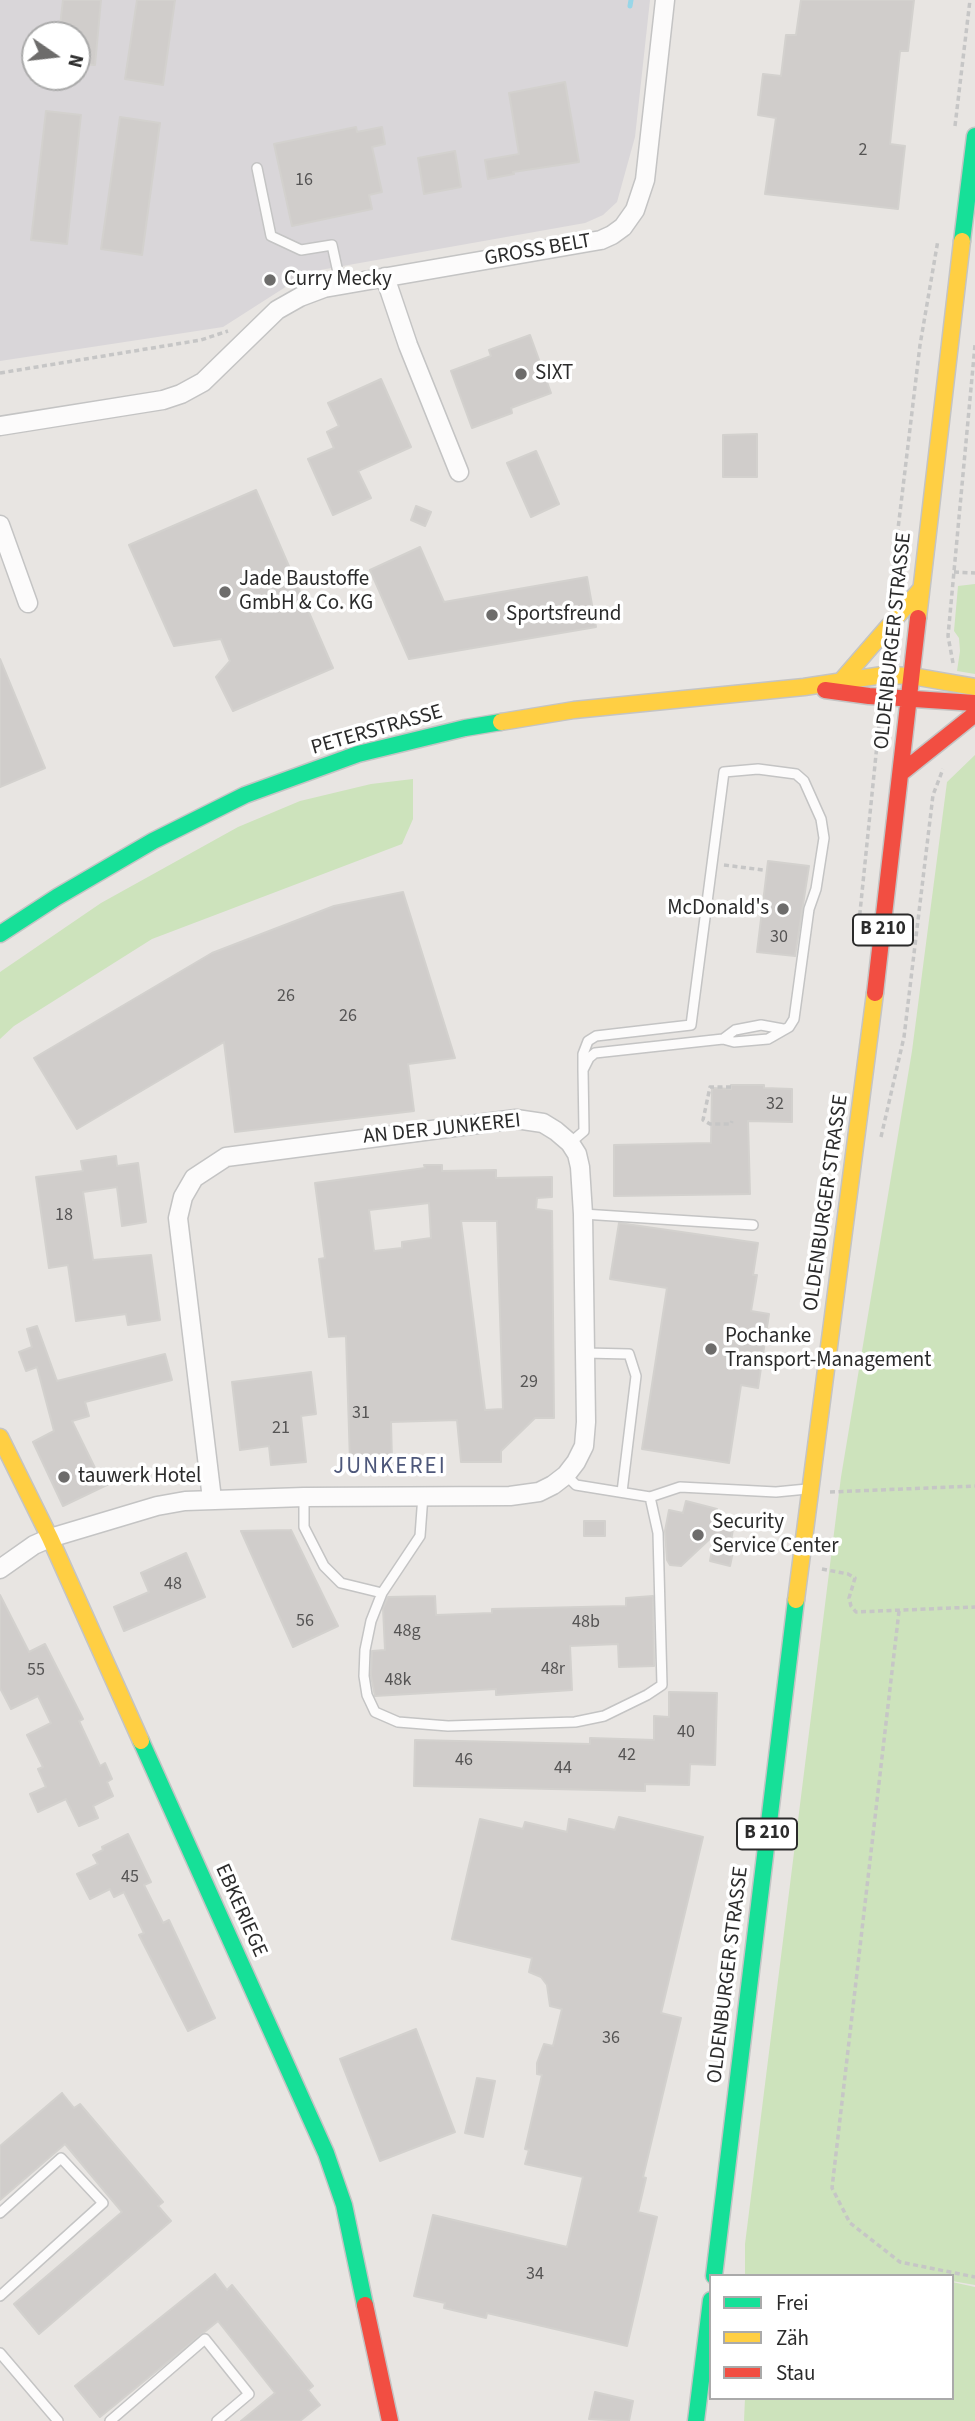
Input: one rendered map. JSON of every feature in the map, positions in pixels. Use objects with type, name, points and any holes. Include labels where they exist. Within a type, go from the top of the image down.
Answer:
[{"type":"main road","name":"OLDENBURGER STRASSE","points":[[714,2274],[808,1489],[864,1087],[975,136]]},
{"type":"main road","points":[[842,680],[920,590]]},
{"type":"main road","name":"PETERSTRASSE","points":[[0,934],[153,841],[245,795],[358,754],[465,728],[574,710],[804,687],[883,675],[975,687]]},
{"type":"main road","name":"PETERSTRASSE","points":[[804,687],[869,696],[975,703]]},
{"type":"main road","points":[[901,774],[975,714]]},
{"type":"main road","name":"EBKERIEGE","points":[[0,1437],[50,1538],[326,2153],[344,2205],[390,2421]]},
{"type":"main road","points":[[696,2421],[709,2316]]},
{"type":"street","name":"GROSS BELT","points":[[0,426],[163,400],[181,394],[203,382],[276,310],[324,288],[601,240],[623,227],[635,210],[645,180],[665,0]]},
{"type":"street","points":[[385,277],[408,345],[459,471]]},
{"type":"street","points":[[0,526],[28,603]]},
{"type":"street","name":"AN DER JUNKEREI","points":[[212,1499],[178,1217],[183,1197],[194,1178],[226,1157],[516,1119],[543,1123],[570,1143]]},
{"type":"street","points":[[0,1569],[34,1545],[50,1538],[157,1506],[212,1499],[520,1494],[539,1492],[553,1485],[566,1475],[576,1462],[584,1446],[586,1422],[583,1214],[580,1167],[570,1143]]},
{"type":"lane","points":[[257,168],[271,236],[301,250],[332,245],[341,286]]},
{"type":"lane","points":[[570,1143],[584,1131],[583,1070],[584,1048],[588,1041],[596,1036],[691,1025],[723,772],[775,770],[796,774],[804,781],[821,819],[824,838],[816,889],[809,909],[794,1019],[789,1027],[768,1039],[734,1042],[723,1039],[595,1053],[583,1070]]},
{"type":"lane","points":[[723,1039],[735,1030],[761,1025],[783,1029]]},
{"type":"lane","points":[[583,1214],[753,1225]]},
{"type":"lane","points":[[585,1353],[629,1354],[636,1376],[622,1492]]},
{"type":"lane","points":[[566,1475],[576,1485],[650,1497],[680,1487],[776,1492],[808,1489]]},
{"type":"lane","points":[[423,1495],[420,1536],[382,1593],[365,1650],[364,1676],[367,1695],[375,1712],[398,1722],[448,1726],[575,1722],[604,1716],[662,1685],[658,1533],[650,1497]]},
{"type":"lane","points":[[304,1497],[304,1527],[324,1566],[341,1583],[382,1593]]},
{"type":"lane","points":[[0,2213],[61,2158],[103,2203],[0,2296]]},
{"type":"lane","points":[[110,2421],[205,2339],[249,2394],[218,2421]]},
{"type":"lane","points":[[0,2353],[58,2421]]},
{"type":"path","points":[[0,373],[201,340],[235,329]]},
{"type":"path","points":[[951,682],[953,659],[948,636],[975,345]]},
{"type":"path","points":[[954,572],[975,573]]},
{"type":"path","points":[[880,1143],[904,1037],[933,795],[944,765]]},
{"type":"path","points":[[712,863],[763,870]]},
{"type":"path","points":[[731,1087],[710,1087],[703,1120],[710,1124],[731,1124],[732,1121]]},
{"type":"path","points":[[830,1492],[975,1486]]},
{"type":"path","points":[[820,1569],[848,1574],[855,1578],[849,1598],[856,1612],[975,1607]]},
{"type":"path","points":[[899,1611],[832,2188],[850,2223],[900,2262],[975,2277]]},
{"type":"shaded area","points":[[0,0],[650,0],[635,137],[617,202],[603,215],[585,223],[309,272],[223,327],[0,361]]},
{"type":"green space","points":[[975,584],[975,674],[957,671],[960,651],[959,638],[954,631],[958,586]]},
{"type":"green space","points":[[975,755],[975,2285],[954,2281],[954,2274],[745,2274],[745,2244],[841,1477],[912,1051],[947,782]]},
{"type":"green space","points":[[413,779],[413,819],[402,844],[152,939],[14,1026],[0,1039],[0,972],[101,903],[238,827],[300,801],[371,784]]},
{"type":"green space","points":[[954,2282],[975,2287],[975,2421],[744,2421],[745,2400],[954,2400]]},
{"type":"building","points":[[63,0],[101,0],[95,65],[91,65],[91,21],[61,21]]},
{"type":"building","points":[[137,0],[175,0],[163,85],[125,79]]},
{"type":"building","points":[[801,0],[914,0],[908,51],[900,51],[890,144],[905,146],[898,209],[765,194],[776,118],[758,115],[763,74],[781,76],[786,35],[796,35]]},
{"type":"building","points":[[565,82],[579,162],[513,172],[514,174],[488,179],[485,160],[519,154],[509,93]]},
{"type":"building","points":[[46,111],[81,115],[67,244],[31,240]]},
{"type":"building","points":[[120,117],[160,123],[142,255],[101,249]]},
{"type":"building","points":[[356,127],[357,132],[382,127],[385,144],[372,147],[382,192],[369,195],[372,209],[292,226],[274,144]]},
{"type":"building","points":[[455,151],[461,187],[424,194],[418,158]]},
{"type":"building","points":[[530,335],[551,393],[511,408],[512,413],[472,428],[451,371],[491,356],[489,350]]},
{"type":"building","points":[[381,379],[411,447],[358,471],[371,498],[333,515],[308,459],[334,448],[327,432],[339,426],[328,403]]},
{"type":"building","points":[[757,434],[757,477],[723,477],[723,435]]},
{"type":"building","points":[[536,451],[559,504],[531,517],[507,463]]},
{"type":"building","name":"Jade Baustoffe GmbH & Co. KG","points":[[256,490],[333,668],[233,711],[216,677],[230,661],[221,639],[174,646],[129,545]]},
{"type":"building","points":[[416,506],[431,512],[425,526],[411,520]]},
{"type":"building","name":"Sportsfreund","points":[[420,547],[444,602],[587,577],[596,627],[409,659],[370,570]]},
{"type":"building","points":[[0,659],[45,768],[0,787]]},
{"type":"building","name":"McDonald's","points":[[768,861],[809,866],[795,956],[757,952]]},
{"type":"building","points":[[403,892],[455,1058],[408,1064],[414,1111],[235,1132],[224,1042],[77,1129],[34,1058],[212,953],[334,906]]},
{"type":"building","points":[[731,1085],[764,1085],[764,1088],[792,1089],[792,1122],[748,1121],[750,1194],[614,1196],[614,1145],[711,1143],[712,1088],[731,1089]]},
{"type":"building","points":[[116,1156],[117,1166],[138,1163],[146,1222],[122,1226],[117,1187],[83,1192],[93,1260],[151,1255],[160,1320],[128,1325],[126,1314],[76,1321],[68,1265],[49,1268],[36,1177],[83,1171],[81,1161]]},
{"type":"building","points":[[424,1165],[442,1165],[442,1171],[496,1170],[496,1178],[552,1177],[552,1197],[537,1198],[536,1209],[552,1211],[554,1418],[535,1418],[501,1451],[501,1462],[461,1462],[457,1420],[391,1422],[392,1461],[350,1462],[346,1336],[329,1337],[319,1259],[325,1258],[315,1183],[425,1168]],"holes":[[[429,1203],[431,1238],[402,1242],[402,1248],[374,1251],[369,1210]],[[461,1221],[497,1221],[503,1409],[485,1410]]]},
{"type":"building","name":"Pochanke Transport-Management","points":[[619,1223],[758,1243],[753,1275],[757,1275],[751,1311],[769,1314],[758,1388],[741,1385],[729,1463],[642,1449],[667,1288],[610,1279]]},
{"type":"building","points":[[37,1326],[57,1381],[165,1354],[172,1380],[85,1402],[89,1416],[72,1421],[97,1472],[104,1468],[111,1483],[63,1506],[33,1442],[54,1431],[37,1367],[26,1371],[19,1352],[32,1347],[27,1329]]},
{"type":"building","points":[[311,1372],[316,1414],[301,1416],[306,1462],[271,1465],[269,1446],[240,1450],[232,1382]]},
{"type":"building","name":"Security Service Center","points":[[686,1501],[717,1509],[715,1520],[734,1524],[730,1546],[734,1547],[730,1566],[710,1561],[715,1534],[681,1566],[670,1565],[667,1560],[665,1531],[669,1510],[683,1513]]},
{"type":"building","points":[[584,1521],[605,1521],[605,1536],[584,1536]]},
{"type":"building","points":[[291,1530],[338,1626],[293,1647],[241,1531]]},
{"type":"building","points":[[186,1553],[205,1597],[124,1631],[114,1607],[149,1592],[141,1573]]},
{"type":"building","points":[[0,1595],[29,1652],[45,1644],[83,1719],[79,1721],[100,1766],[105,1763],[112,1779],[107,1782],[113,1796],[93,1806],[98,1818],[79,1826],[66,1799],[38,1812],[30,1794],[46,1787],[38,1769],[43,1767],[27,1735],[51,1723],[38,1696],[11,1709],[0,1688]]},
{"type":"building","points":[[435,1596],[436,1615],[492,1613],[492,1609],[626,1606],[626,1598],[653,1596],[654,1666],[619,1667],[618,1644],[570,1646],[572,1690],[496,1695],[496,1689],[375,1696],[371,1676],[372,1651],[385,1650],[383,1608],[388,1597]]},
{"type":"building","points":[[669,1692],[717,1693],[715,1765],[690,1764],[689,1785],[645,1784],[645,1791],[414,1786],[415,1740],[590,1744],[590,1738],[654,1740],[654,1716],[669,1717]]},
{"type":"building","points":[[619,1817],[703,1837],[661,2013],[681,2018],[643,2177],[646,2178],[638,2212],[657,2217],[627,2346],[487,2313],[486,2318],[444,2308],[445,2303],[414,2296],[433,2215],[567,2247],[583,2177],[525,2164],[529,2150],[525,2149],[542,2075],[537,2074],[537,2063],[544,2044],[553,2046],[562,2009],[550,2006],[547,1985],[541,1977],[529,1972],[532,1958],[452,1939],[480,1819],[523,1829],[525,1822],[567,1832],[569,1819],[615,1830]]},
{"type":"building","points":[[128,1834],[151,1882],[144,1885],[163,1923],[169,1920],[215,2018],[188,2031],[139,1935],[144,1933],[124,1892],[114,1897],[110,1889],[90,1899],[77,1874],[98,1864],[93,1855],[103,1850],[102,1847]]},
{"type":"building","points":[[416,2029],[455,2132],[380,2161],[340,2059]]},
{"type":"building","points":[[477,2078],[495,2081],[483,2137],[465,2133]]},
{"type":"building","points":[[62,2093],[74,2108],[80,2104],[163,2202],[158,2206],[171,2221],[39,2334],[14,2304],[122,2212],[65,2144],[0,2200],[0,2146]]},
{"type":"building","points":[[215,2274],[227,2290],[232,2285],[313,2386],[308,2390],[320,2405],[300,2421],[241,2421],[275,2393],[218,2321],[100,2417],[75,2386]]},
{"type":"building","points":[[595,2392],[633,2401],[629,2421],[589,2419]]},
{"type":"waterway","points":[[630,6],[631,0]]},
{"type":"traffic: fast","points":[[962,241],[975,136]]},
{"type":"traffic: fast","points":[[0,934],[153,841],[245,795],[358,754],[501,722]]},
{"type":"traffic: fast","points":[[714,2274],[796,1600]]},
{"type":"traffic: fast","points":[[141,1741],[326,2153],[344,2205],[365,2305]]},
{"type":"traffic: fast","points":[[696,2421],[709,2316]]},
{"type":"traffic: slow","points":[[918,618],[962,241]]},
{"type":"traffic: slow","points":[[842,680],[920,590]]},
{"type":"traffic: slow","points":[[501,722],[574,710],[804,687],[883,675],[912,676],[975,687]]},
{"type":"traffic: slow","points":[[796,1600],[875,993]]},
{"type":"traffic: slow","points":[[0,1437],[50,1538],[141,1741]]},
{"type":"traffic: jam","points":[[875,993],[918,618]]},
{"type":"traffic: jam","points":[[825,690],[869,696],[975,703]]},
{"type":"traffic: jam","points":[[901,773],[975,714]]},
{"type":"traffic: jam","points":[[365,2305],[390,2421]]},
{"type":"place","name":"Curry Mecky","points":[[270,280]]},
{"type":"place","name":"SIXT","points":[[521,374]]},
{"type":"place","name":"Jade Baustoffe GmbH & Co. KG","points":[[225,592]]},
{"type":"place","name":"Sportsfreund","points":[[492,615]]},
{"type":"place","name":"McDonald's","points":[[783,909]]},
{"type":"place","name":"Pochanke Transport-Management","points":[[711,1349]]},
{"type":"place","name":"tauwerk Hotel","points":[[64,1477]]},
{"type":"place","name":"Security Service Center","points":[[698,1535]]},
{"type":"district","name":"JUNKEREI","points":[[390,1468]]}]
